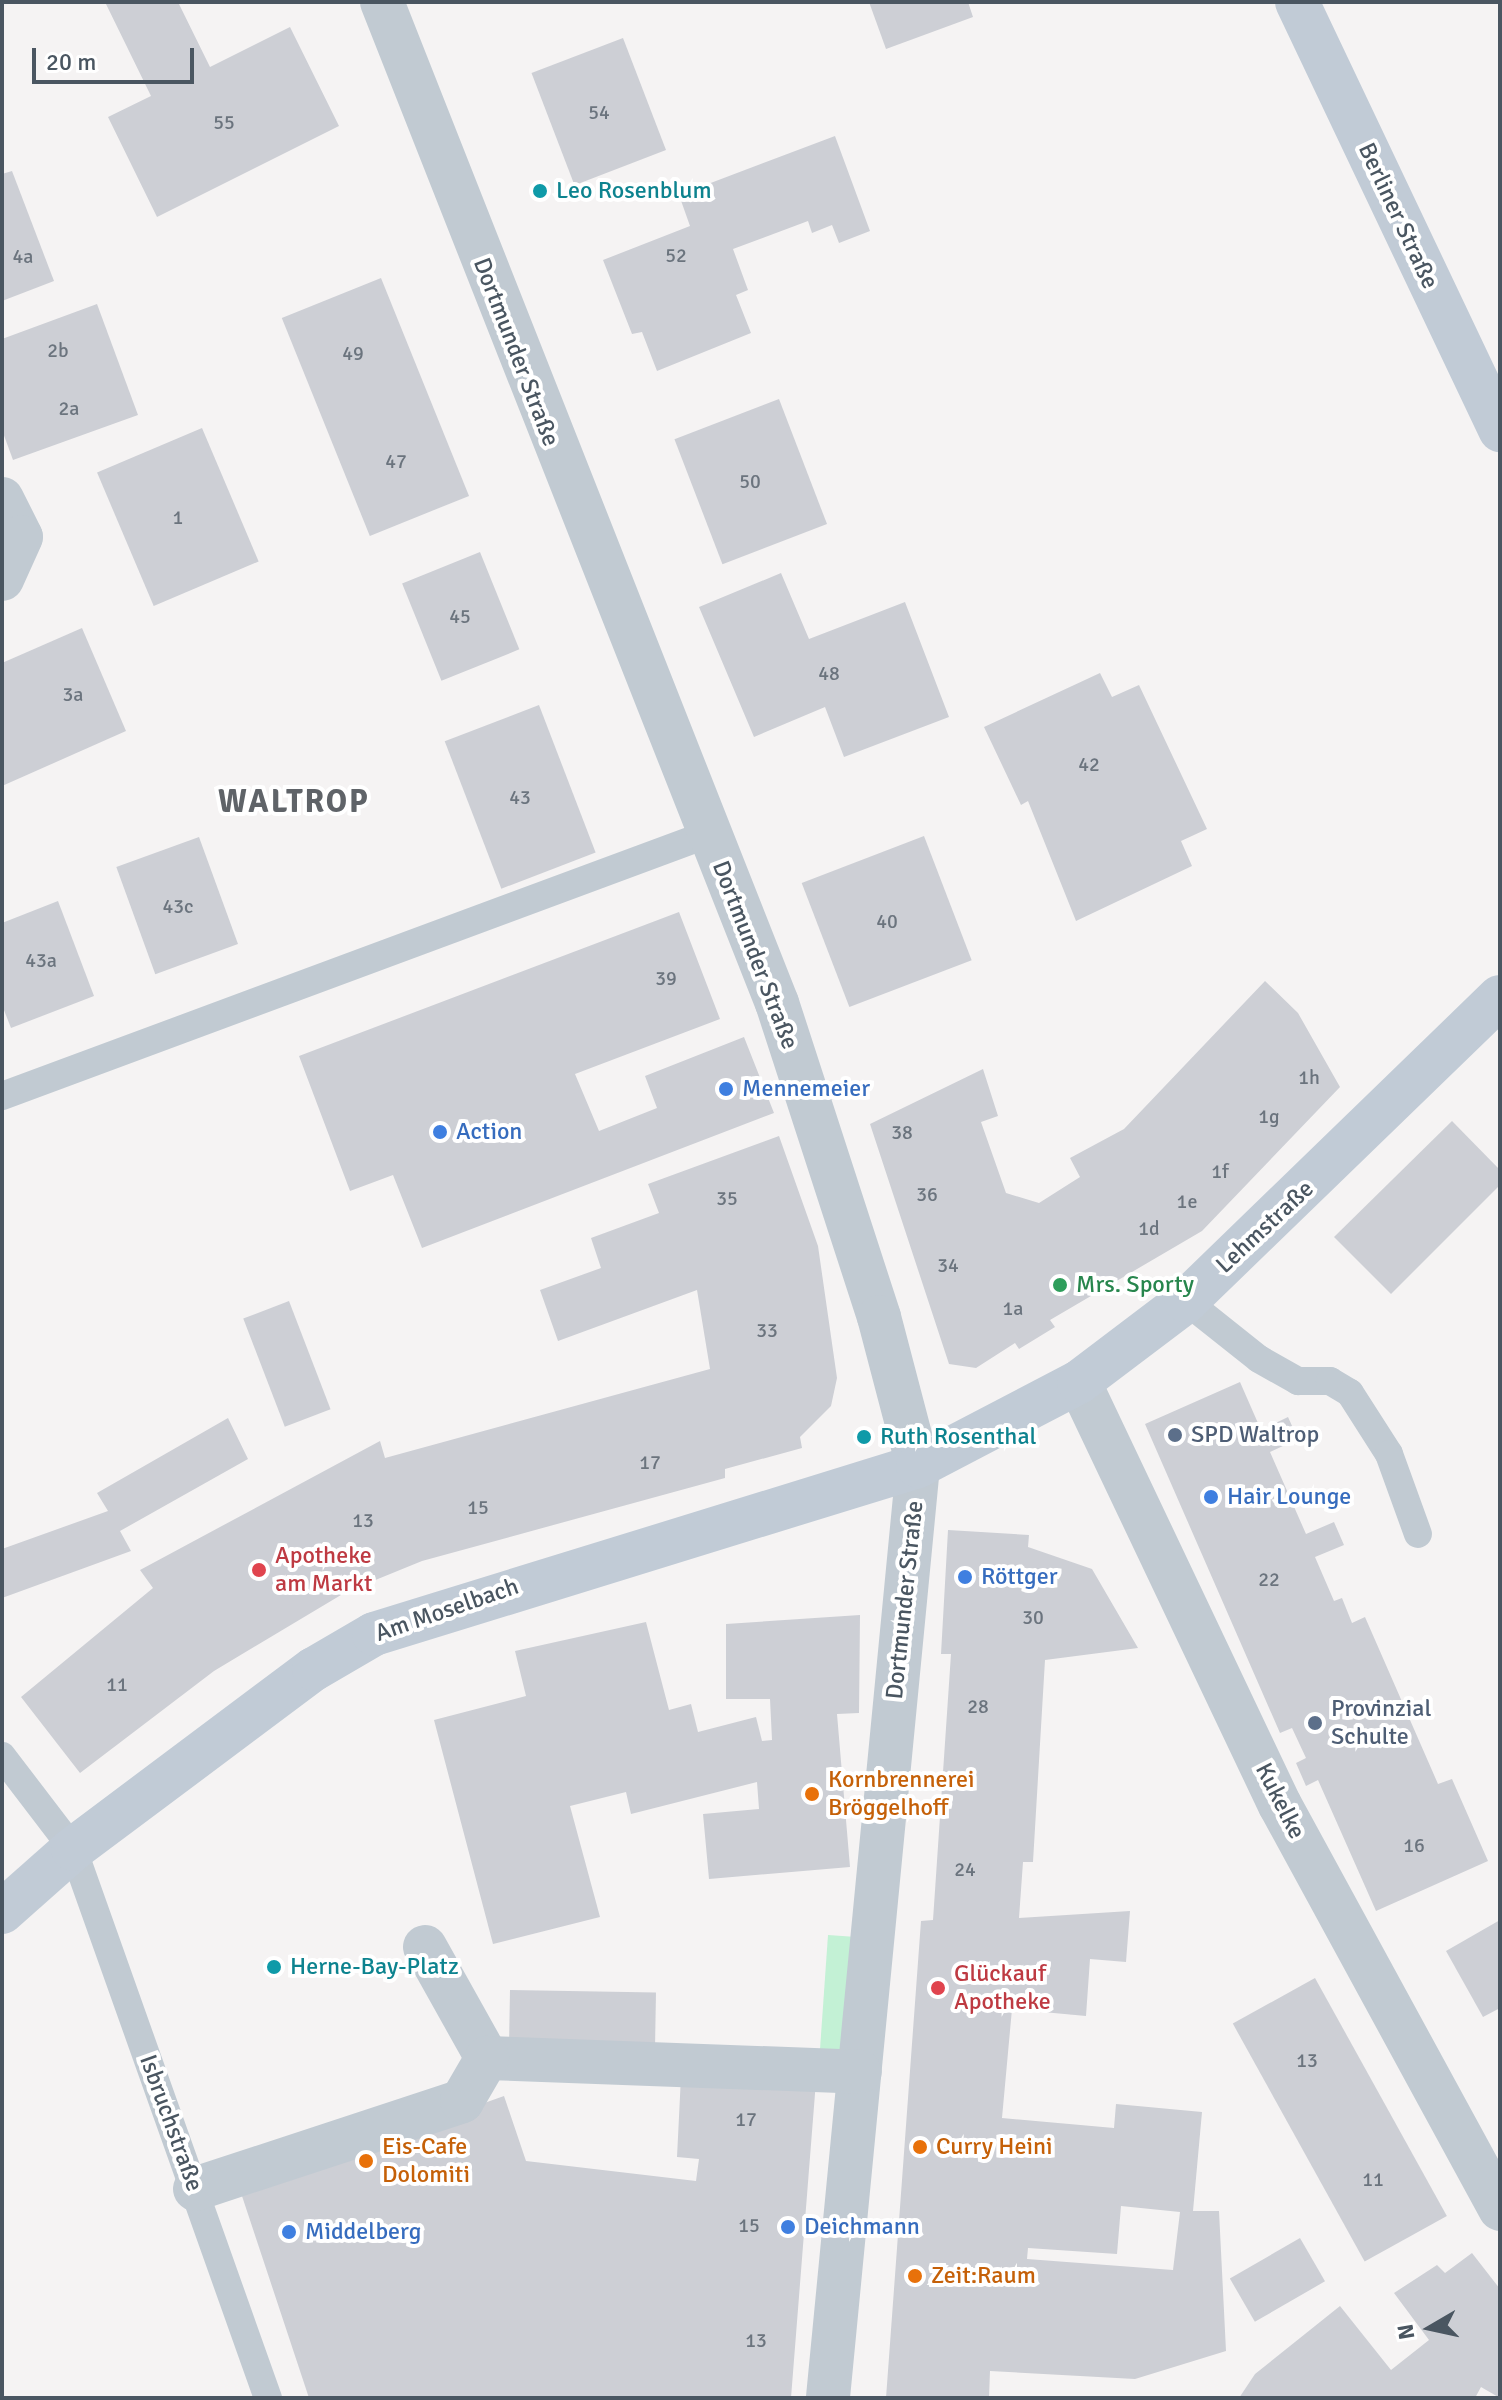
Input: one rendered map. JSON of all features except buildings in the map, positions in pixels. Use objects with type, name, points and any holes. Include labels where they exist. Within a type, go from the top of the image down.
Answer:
[{"type":"street","name":"Dortmunder Straße","points":[[382,2],[777,1003],[879,1317],[918,1466],[828,2398]]},
{"type":"street","name":"Berliner Straße","points":[[1297,2],[1500,430]]},
{"type":"street","points":[[2,499],[21,537],[2,579]]},
{"type":"street","name":"Lehmstraße","points":[[918,1466],[1079,1382],[1186,1301],[1500,997]]},
{"type":"street","name":"Kukelke","points":[[1079,1382],[1280,1805],[1500,2209]]},
{"type":"street","name":"Am Moselbach","points":[[2,1912],[73,1849],[314,1669],[374,1634],[918,1466]]},
{"type":"street","points":[[425,1947],[487,2058]]},
{"type":"street","points":[[487,2058],[860,2072]]},
{"type":"street","points":[[195,2189],[462,2101],[487,2058]]},
{"type":"lane","name":"Dortmunder Straße","points":[[2,1096],[708,834]]},
{"type":"lane","points":[[1186,1301],[1259,1359],[1298,1381],[1330,1381],[1350,1393],[1389,1454],[1418,1534]]},
{"type":"lane","name":"Isbruchstraße","points":[[2,1756],[73,1849],[268,2398]]},
{"type":"green space","points":[[828,1935],[860,1937],[852,2052],[820,2050]]},
{"type":"place","name":"Leo Rosenblum","points":[[540,191]]},
{"type":"place","name":"Mennemeier","points":[[726,1089]]},
{"type":"place","name":"Action","points":[[440,1132]]},
{"type":"place","name":"Mrs. Sporty","points":[[1060,1285]]},
{"type":"place","name":"SPD Waltrop","points":[[1175,1435]]},
{"type":"place","name":"Ruth Rosenthal","points":[[864,1437]]},
{"type":"place","name":"Hair Lounge","points":[[1211,1497]]},
{"type":"place","name":"Apotheke am Markt","points":[[259,1570]]},
{"type":"place","name":"Röttger","points":[[965,1577]]},
{"type":"place","name":"Provinzial Schulte","points":[[1315,1723]]},
{"type":"place","name":"Kornbrennerei Bröggelhoff","points":[[812,1794]]},
{"type":"place","name":"Herne-Bay-Platz","points":[[274,1967]]},
{"type":"place","name":"Glückauf Apotheke","points":[[938,1988]]},
{"type":"place","name":"Curry Heini","points":[[920,2147]]},
{"type":"place","name":"Eis-Cafe Dolomiti","points":[[366,2161]]},
{"type":"place","name":"Deichmann","points":[[788,2227]]},
{"type":"place","name":"Middelberg","points":[[289,2232]]},
{"type":"place","name":"Zeit:Raum","points":[[915,2276]]},
{"type":"district","name":"WALTROP","points":[[294,802]]}]
